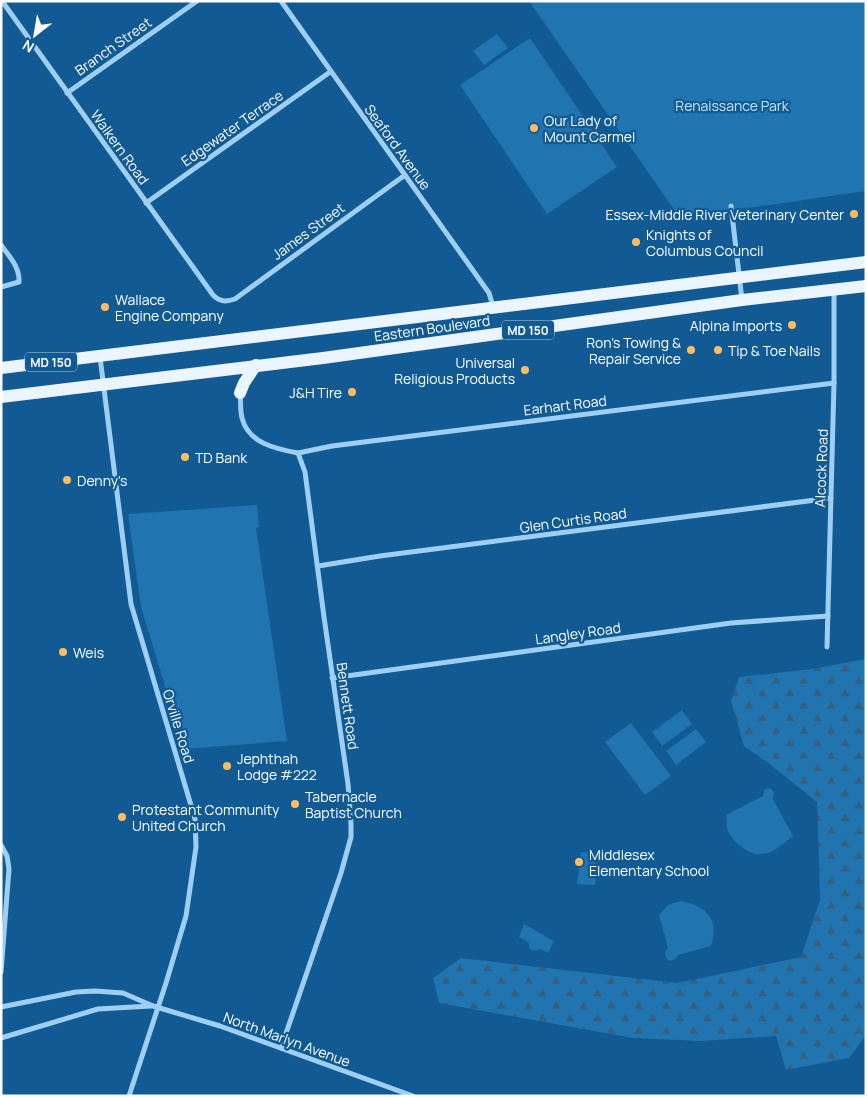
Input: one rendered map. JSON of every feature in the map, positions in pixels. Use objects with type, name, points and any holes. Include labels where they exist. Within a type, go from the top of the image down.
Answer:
[{"type":"main road","name":"Eastern Boulevard","points":[[1,368],[866,262]]},
{"type":"main road","name":"Eastern Boulevard","points":[[1,397],[509,333],[742,300],[866,286]]},
{"type":"main road","points":[[240,394],[244,383],[256,365]]},
{"type":"main road","points":[[222,370],[233,376],[239,384],[240,394]]},
{"type":"street","name":"Walkern Road","points":[[2,1],[213,295],[224,302]]},
{"type":"street","name":"Branch Street","points":[[67,93],[197,1]]},
{"type":"street","name":"Seaford Avenue","points":[[281,1],[489,293],[494,308]]},
{"type":"street","name":"Edgewater Terrace","points":[[146,203],[330,72]]},
{"type":"street","name":"James Street","points":[[224,302],[235,299],[405,174]]},
{"type":"street","points":[[731,206],[742,300]]},
{"type":"street","points":[[1,245],[20,276],[20,282],[1,287]]},
{"type":"street","name":"Alcock Road","points":[[827,647],[834,384],[834,290]]},
{"type":"street","name":"Orville Road","points":[[100,356],[131,604],[190,802],[196,833],[193,872],[186,916],[129,1096]]},
{"type":"street","name":"Earhart Road","points":[[298,453],[332,446],[834,384]]},
{"type":"street","points":[[240,394],[242,418],[249,434],[274,448],[298,453]]},
{"type":"street","name":"Bennett Road","points":[[281,1048],[340,873],[350,837],[351,824],[348,784],[332,678],[308,484],[304,466],[298,453]]},
{"type":"street","name":"Glen Curtis Road","points":[[318,566],[380,556],[831,498]]},
{"type":"street","name":"Langley Road","points":[[332,678],[731,623],[828,616]]},
{"type":"street","points":[[1,845],[7,856],[9,869],[1,972]]},
{"type":"street","points":[[1,889],[8,890]]},
{"type":"street","name":"North Marlyn Avenue","points":[[1,1008],[76,992],[112,992],[123,994],[156,1007],[220,1026],[413,1096]]},
{"type":"street","name":"North Marlyn Avenue","points":[[1,1038],[98,1009],[156,1007]]},
{"type":"green space","name":"Renaissance Park","points":[[529,1],[866,1],[866,191],[755,207],[677,214]]},
{"type":"green space","points":[[497,34],[508,48],[484,65],[473,51]]},
{"type":"green space","points":[[530,38],[617,167],[547,214],[460,85]]},
{"type":"green space","points":[[257,505],[259,527],[256,528],[287,741],[184,749],[141,607],[128,514]]},
{"type":"green space","points":[[866,659],[866,1035],[849,1058],[786,1070],[776,1036],[702,1041],[633,1038],[439,1003],[433,978],[461,958],[677,983],[801,957],[820,900],[817,802],[744,746],[731,701],[739,677],[812,669]]},
{"type":"green space","points":[[682,710],[692,724],[662,746],[652,732]]},
{"type":"green space","points":[[631,723],[671,776],[645,795],[605,742]]},
{"type":"green space","points":[[696,729],[706,742],[676,765],[666,751]]},
{"type":"green space","points":[[770,788],[774,792],[773,799],[793,836],[771,852],[763,854],[753,853],[742,848],[730,835],[727,829],[726,815],[763,796],[764,790]]},
{"type":"green space","points":[[581,852],[592,853],[597,865],[595,885],[577,884]]},
{"type":"green space","points":[[680,901],[697,906],[709,915],[714,928],[713,936],[711,946],[678,955],[670,961],[666,958],[665,951],[668,948],[659,915],[668,905]]},
{"type":"green space","points":[[524,924],[554,941],[548,953],[540,949],[536,951],[530,949],[528,942],[519,937]]},
{"type":"place","name":"Our Lady of Mount Carmel","points":[[534,128]]},
{"type":"place","name":"Essex-Middle River Veterinary Center","points":[[854,214]]},
{"type":"place","name":"Knights of Columbus Council","points":[[636,242]]},
{"type":"place","name":"Wallace Engine Company","points":[[105,307]]},
{"type":"place","name":"Alpina Imports","points":[[792,325]]},
{"type":"place","name":"Ron’s Towing & Repair Service","points":[[691,350]]},
{"type":"place","name":"Tip & Toe Nails","points":[[718,350]]},
{"type":"place","name":"Universal Religious Products","points":[[525,370]]},
{"type":"place","name":"J&H Tire","points":[[352,392]]},
{"type":"place","name":"TD Bank","points":[[185,457]]},
{"type":"place","name":"Denny's","points":[[67,480]]},
{"type":"place","name":"Weis","points":[[63,652]]},
{"type":"place","name":"Jephthah Lodge #222","points":[[227,766]]},
{"type":"place","name":"Tabernacle Baptist Church","points":[[295,804]]},
{"type":"place","name":"Protestant Community United Church","points":[[122,817]]},
{"type":"place","name":"Middlesex Elementary School","points":[[579,862]]}]
